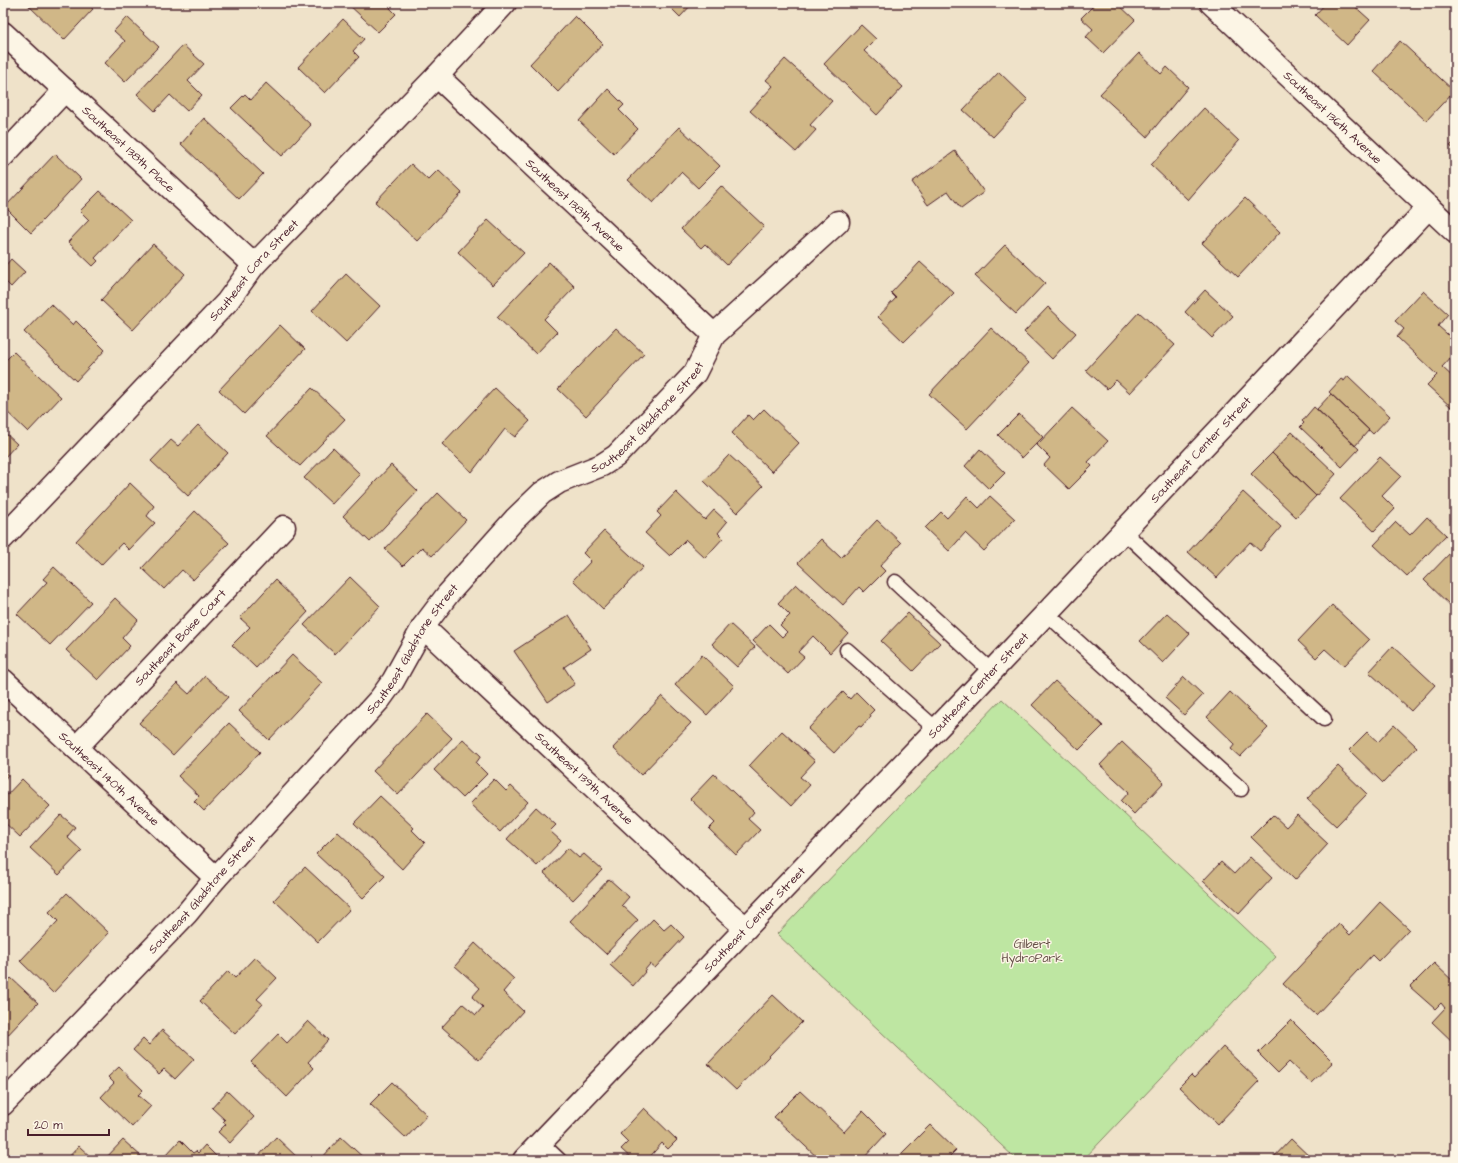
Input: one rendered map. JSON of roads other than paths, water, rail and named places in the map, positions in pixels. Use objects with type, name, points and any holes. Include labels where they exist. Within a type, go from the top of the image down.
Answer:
[{"type":"street","name":"Southeast Cora Street","points":[[3,538],[227,302],[254,265],[505,3]]},
{"type":"street","name":"Southeast 136th Avenue","points":[[1211,3],[1455,232]]},
{"type":"street","name":"Southeast 138th Place","points":[[3,33],[254,265]]},
{"type":"street","name":"Southeast 138th Avenue","points":[[436,76],[714,335]]},
{"type":"street","points":[[3,156],[65,90]]},
{"type":"street","name":"Southeast Center Street","points":[[524,1160],[936,729],[1429,207]]},
{"type":"street","name":"Southeast Gladstone Street","points":[[3,1104],[187,914],[216,878],[380,699],[393,681],[423,627],[448,594],[515,520],[542,493],[559,482],[602,465],[616,456],[695,373],[714,335],[838,222]]},
{"type":"street","name":"Southeast Boise Court","points":[[76,748],[284,527]]},
{"type":"street","name":"Southeast 139th Avenue","points":[[423,627],[721,907],[746,928]]},
{"type":"street","name":"Southeast 140th Avenue","points":[[3,680],[216,878]]},
{"type":"lane","points":[[1123,531],[1324,719]]},
{"type":"lane","points":[[895,582],[991,671]]},
{"type":"lane","points":[[1046,613],[1241,789]]},
{"type":"lane","points":[[846,650],[936,729]]},
{"type":"lane","points":[[540,1143],[559,1160]]},
{"type":"park label","name":"Gilbert HydroPark","points":[[1032,951]]}]
